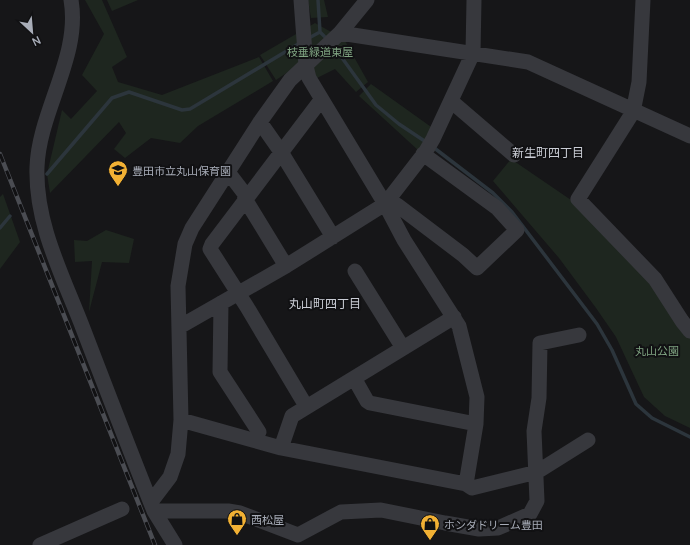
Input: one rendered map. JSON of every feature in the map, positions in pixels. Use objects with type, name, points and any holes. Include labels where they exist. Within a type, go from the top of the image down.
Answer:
[{"type":"street","points":[[71,0],[73,8],[70,46],[46,117],[37,167],[42,223],[152,506],[175,545]]},
{"type":"street","points":[[301,0],[306,66],[309,78],[385,204],[404,240],[460,326],[477,396],[476,424],[466,484]]},
{"type":"street","points":[[152,506],[175,466],[178,454],[181,420],[181,326],[178,286],[185,244],[192,228],[260,122],[290,80],[338,34],[367,0]]},
{"type":"street","points":[[181,326],[286,266],[385,204],[428,147],[473,53],[474,0]]},
{"type":"street","points":[[643,0],[639,82],[633,112],[578,198],[655,280],[690,331]]},
{"type":"street","points":[[338,34],[528,62],[633,112],[690,136]]},
{"type":"street","points":[[306,406],[210,249],[212,244],[245,199],[321,100]]},
{"type":"street","points":[[451,101],[514,155]]},
{"type":"street","points":[[260,122],[281,152],[333,237]]},
{"type":"street","points":[[385,204],[397,205],[463,255],[477,268],[517,230],[497,208],[428,147]]},
{"type":"street","points":[[228,172],[244,193],[245,199],[286,266]]},
{"type":"street","points":[[356,271],[403,348]]},
{"type":"street","points":[[221,303],[220,372],[259,432]]},
{"type":"street","points":[[281,448],[292,416],[306,406],[454,317]]},
{"type":"street","points":[[152,506],[240,513],[298,535],[342,512],[381,510],[445,524],[479,529],[498,528],[530,514],[535,506],[537,472],[534,431],[539,398],[540,343],[579,335]]},
{"type":"street","points":[[354,378],[367,401],[370,403],[476,424]]},
{"type":"street","points":[[181,420],[281,448],[466,484],[472,488],[537,472],[588,440]]},
{"type":"street","points":[[40,545],[122,508]]},
{"type":"green space","points":[[85,0],[102,0],[127,57],[112,67],[118,82],[162,95],[259,57],[273,81],[198,126],[180,143],[151,138],[125,158],[114,149],[126,133],[119,122],[50,193],[47,174],[62,110],[71,119],[97,91],[82,75],[104,34]]},
{"type":"green space","points":[[107,0],[138,0],[112,11]]},
{"type":"green space","points":[[308,0],[324,0],[328,17],[311,18]]},
{"type":"green space","name":"枝垂緑道東屋","points":[[315,23],[344,39],[368,82],[356,92],[335,69],[317,78],[300,64],[276,80],[260,55]]},
{"type":"green space","points":[[371,84],[434,129],[419,151],[359,96]]},
{"type":"green space","name":"丸山公園","points":[[511,159],[571,200],[650,280],[690,337],[690,428],[665,416],[644,397],[616,337],[596,308],[559,258],[493,181]]},
{"type":"green space","points":[[3,194],[20,242],[0,269],[0,197]]},
{"type":"green space","points":[[106,230],[134,239],[129,263],[102,262],[89,312],[92,261],[75,262],[74,240],[87,241]]},
{"type":"waterway","points":[[318,0],[320,32],[328,40]]},
{"type":"waterway","points":[[307,39],[320,32]]},
{"type":"waterway","points":[[47,174],[112,98],[129,92],[182,110],[190,109],[300,43]]},
{"type":"waterway","points":[[332,44],[376,105],[399,124],[426,142]]},
{"type":"waterway","points":[[433,147],[493,193],[512,212],[597,324],[612,350],[636,404],[652,418],[690,437]]},
{"type":"waterway","points":[[0,228],[10,216]]},
{"type":"railway","points":[[0,154],[155,545]]},
{"type":"place","name":"豊田市立丸山保育園","points":[[118,187]]},
{"type":"place","name":"西松屋","points":[[237,536]]},
{"type":"place","name":"ホンダドリーム豊田","points":[[430,541]]},
{"type":"district","name":"新生町四丁目","points":[[548,152]]},
{"type":"district","name":"丸山町四丁目","points":[[325,303]]}]
